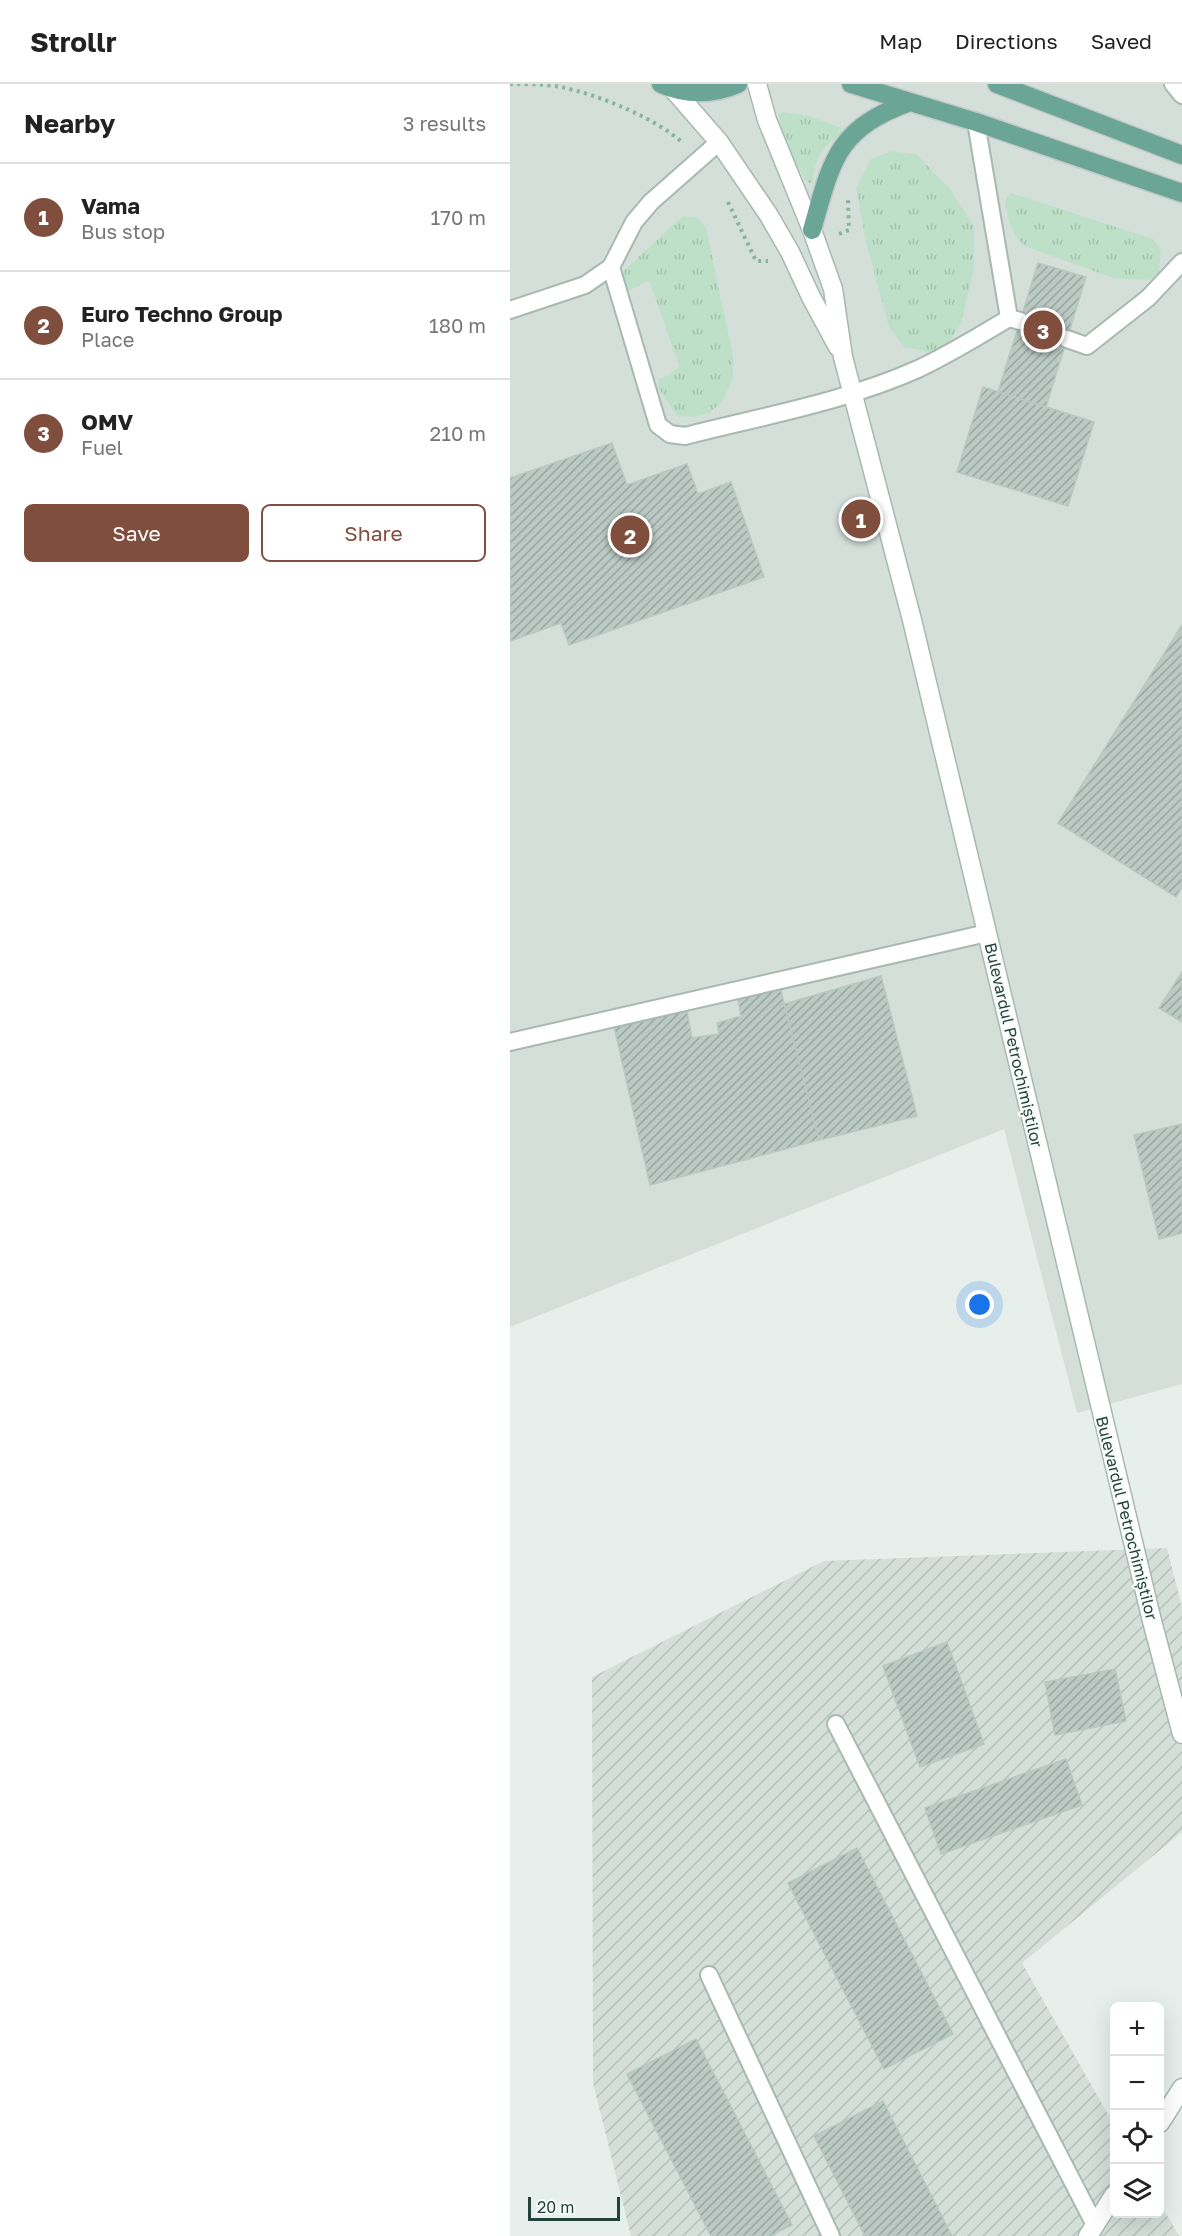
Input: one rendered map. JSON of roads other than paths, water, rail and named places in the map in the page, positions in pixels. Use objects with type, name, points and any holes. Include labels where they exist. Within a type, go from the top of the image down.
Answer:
[{"type":"main road","points":[[667,87],[694,93],[716,91],[738,84]]},
{"type":"main road","points":[[851,84],[976,123],[1182,193]]},
{"type":"main road","points":[[1009,86],[1182,155]]},
{"type":"main road","points":[[812,230],[835,158],[848,138],[866,122],[885,111],[910,102]]},
{"type":"street","name":"Bulevardul Petrochimiștilor","points":[[757,84],[767,120],[812,230],[833,289],[843,357],[912,620],[1149,1610],[1182,1734]]},
{"type":"street","name":"Bulevardul Petrochimiștilor","points":[[667,87],[720,142],[768,214],[790,252],[843,357]]},
{"type":"street","points":[[1164,2117],[1182,2088]]},
{"type":"street","points":[[1092,2231],[1110,2202]]},
{"type":"lane","points":[[1173,84],[1182,95]]},
{"type":"lane","points":[[611,267],[658,425],[670,434],[685,436],[853,393],[916,369],[1014,320],[976,123]]},
{"type":"lane","points":[[510,310],[585,285],[611,267],[634,222],[651,202],[720,142]]},
{"type":"lane","points":[[1067,339],[1087,346],[1148,298],[1182,262]]},
{"type":"lane","points":[[510,1042],[987,933]]},
{"type":"lane","points":[[836,1724],[1092,2231]]},
{"type":"lane","points":[[709,1976],[831,2236]]},
{"type":"place","name":"OMV","points":[[1043,330]]},
{"type":"place","name":"Vama","points":[[861,519]]},
{"type":"place","name":"Euro Techno Group","points":[[630,535]]}]
